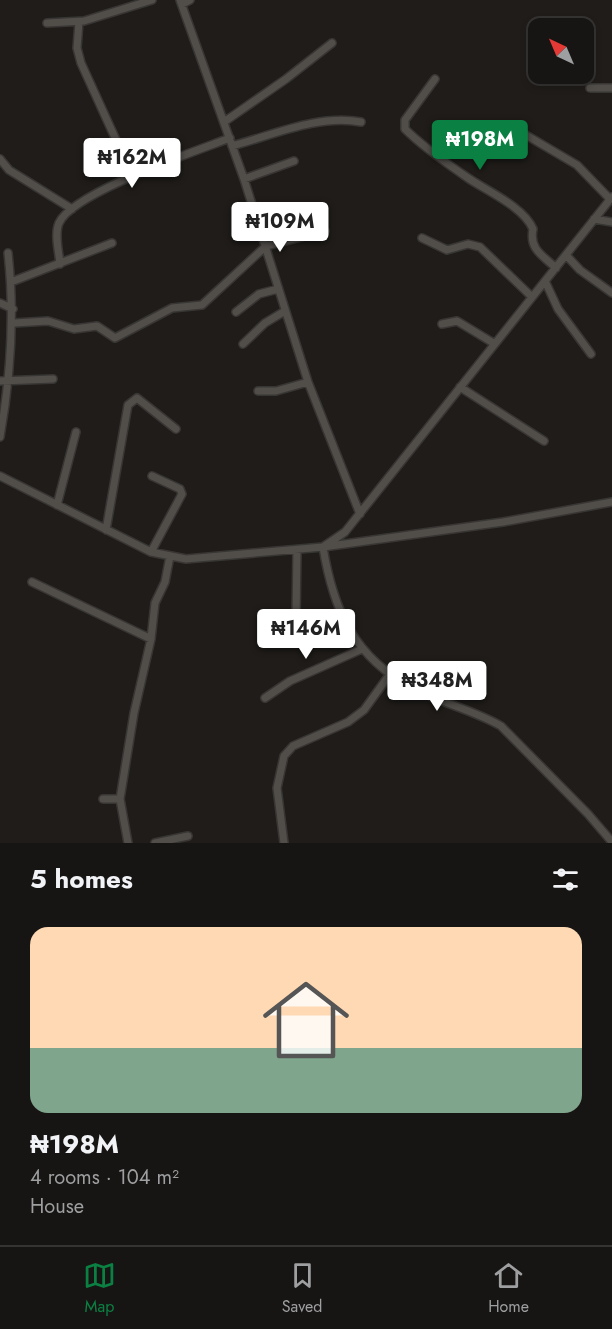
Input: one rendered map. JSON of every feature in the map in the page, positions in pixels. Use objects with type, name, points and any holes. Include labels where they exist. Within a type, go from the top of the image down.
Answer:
[{"type":"street","points":[[47,23],[79,22],[152,0]]},
{"type":"street","points":[[190,0],[181,2],[244,179],[308,382],[360,514]]},
{"type":"street","points":[[79,22],[77,48],[81,63],[132,175]]},
{"type":"street","points":[[224,122],[286,79],[332,43]]},
{"type":"street","points":[[435,79],[405,120],[405,129],[459,172],[498,195],[530,222],[533,229],[532,243],[556,268]]},
{"type":"street","points":[[590,88],[612,88]]},
{"type":"street","points":[[60,264],[57,229],[61,220],[72,209],[132,175],[231,142],[324,121],[344,118],[361,122]]},
{"type":"street","points":[[323,547],[345,532],[360,514],[611,198],[576,165],[514,128]]},
{"type":"street","points":[[0,159],[9,170],[72,209]]},
{"type":"street","points":[[244,179],[294,161]]},
{"type":"street","points":[[594,219],[612,222]]},
{"type":"street","points":[[14,323],[48,321],[74,329],[97,326],[115,338],[172,308],[202,306],[266,246],[325,231]]},
{"type":"street","points":[[422,238],[447,250],[468,244],[480,247],[532,297]]},
{"type":"street","points":[[11,282],[112,243]]},
{"type":"street","points":[[0,437],[10,381],[14,323],[8,253]]},
{"type":"street","points":[[566,255],[580,270],[612,293]]},
{"type":"street","points":[[545,281],[558,309],[591,354]]},
{"type":"street","points":[[236,312],[253,297],[278,289]]},
{"type":"street","points":[[0,303],[13,309]]},
{"type":"street","points":[[243,344],[265,323],[285,311]]},
{"type":"street","points":[[442,324],[457,321],[495,344]]},
{"type":"street","points":[[0,381],[53,379]]},
{"type":"street","points":[[258,391],[276,391],[308,382]]},
{"type":"street","points":[[460,387],[544,441]]},
{"type":"street","points":[[106,530],[128,405],[137,398],[176,429]]},
{"type":"street","points":[[57,505],[76,432]]},
{"type":"street","points":[[0,476],[151,552],[186,559],[297,551],[502,522],[612,502]]},
{"type":"street","points":[[151,552],[182,494],[180,489],[152,476]]},
{"type":"street","points":[[323,547],[329,585],[344,622],[362,649],[390,674],[412,688],[484,716],[501,726],[588,814],[612,842]]},
{"type":"street","points":[[296,618],[297,551]]},
{"type":"street","points":[[128,843],[120,799],[134,713],[151,639],[155,603],[165,582],[170,556]]},
{"type":"street","points":[[32,582],[151,639]]},
{"type":"street","points":[[265,698],[290,681],[362,649]]},
{"type":"street","points":[[284,843],[277,788],[284,756],[293,746],[348,722],[364,710],[390,674]]},
{"type":"street","points":[[103,799],[120,799]]},
{"type":"street","points":[[154,843],[188,836]]}]
